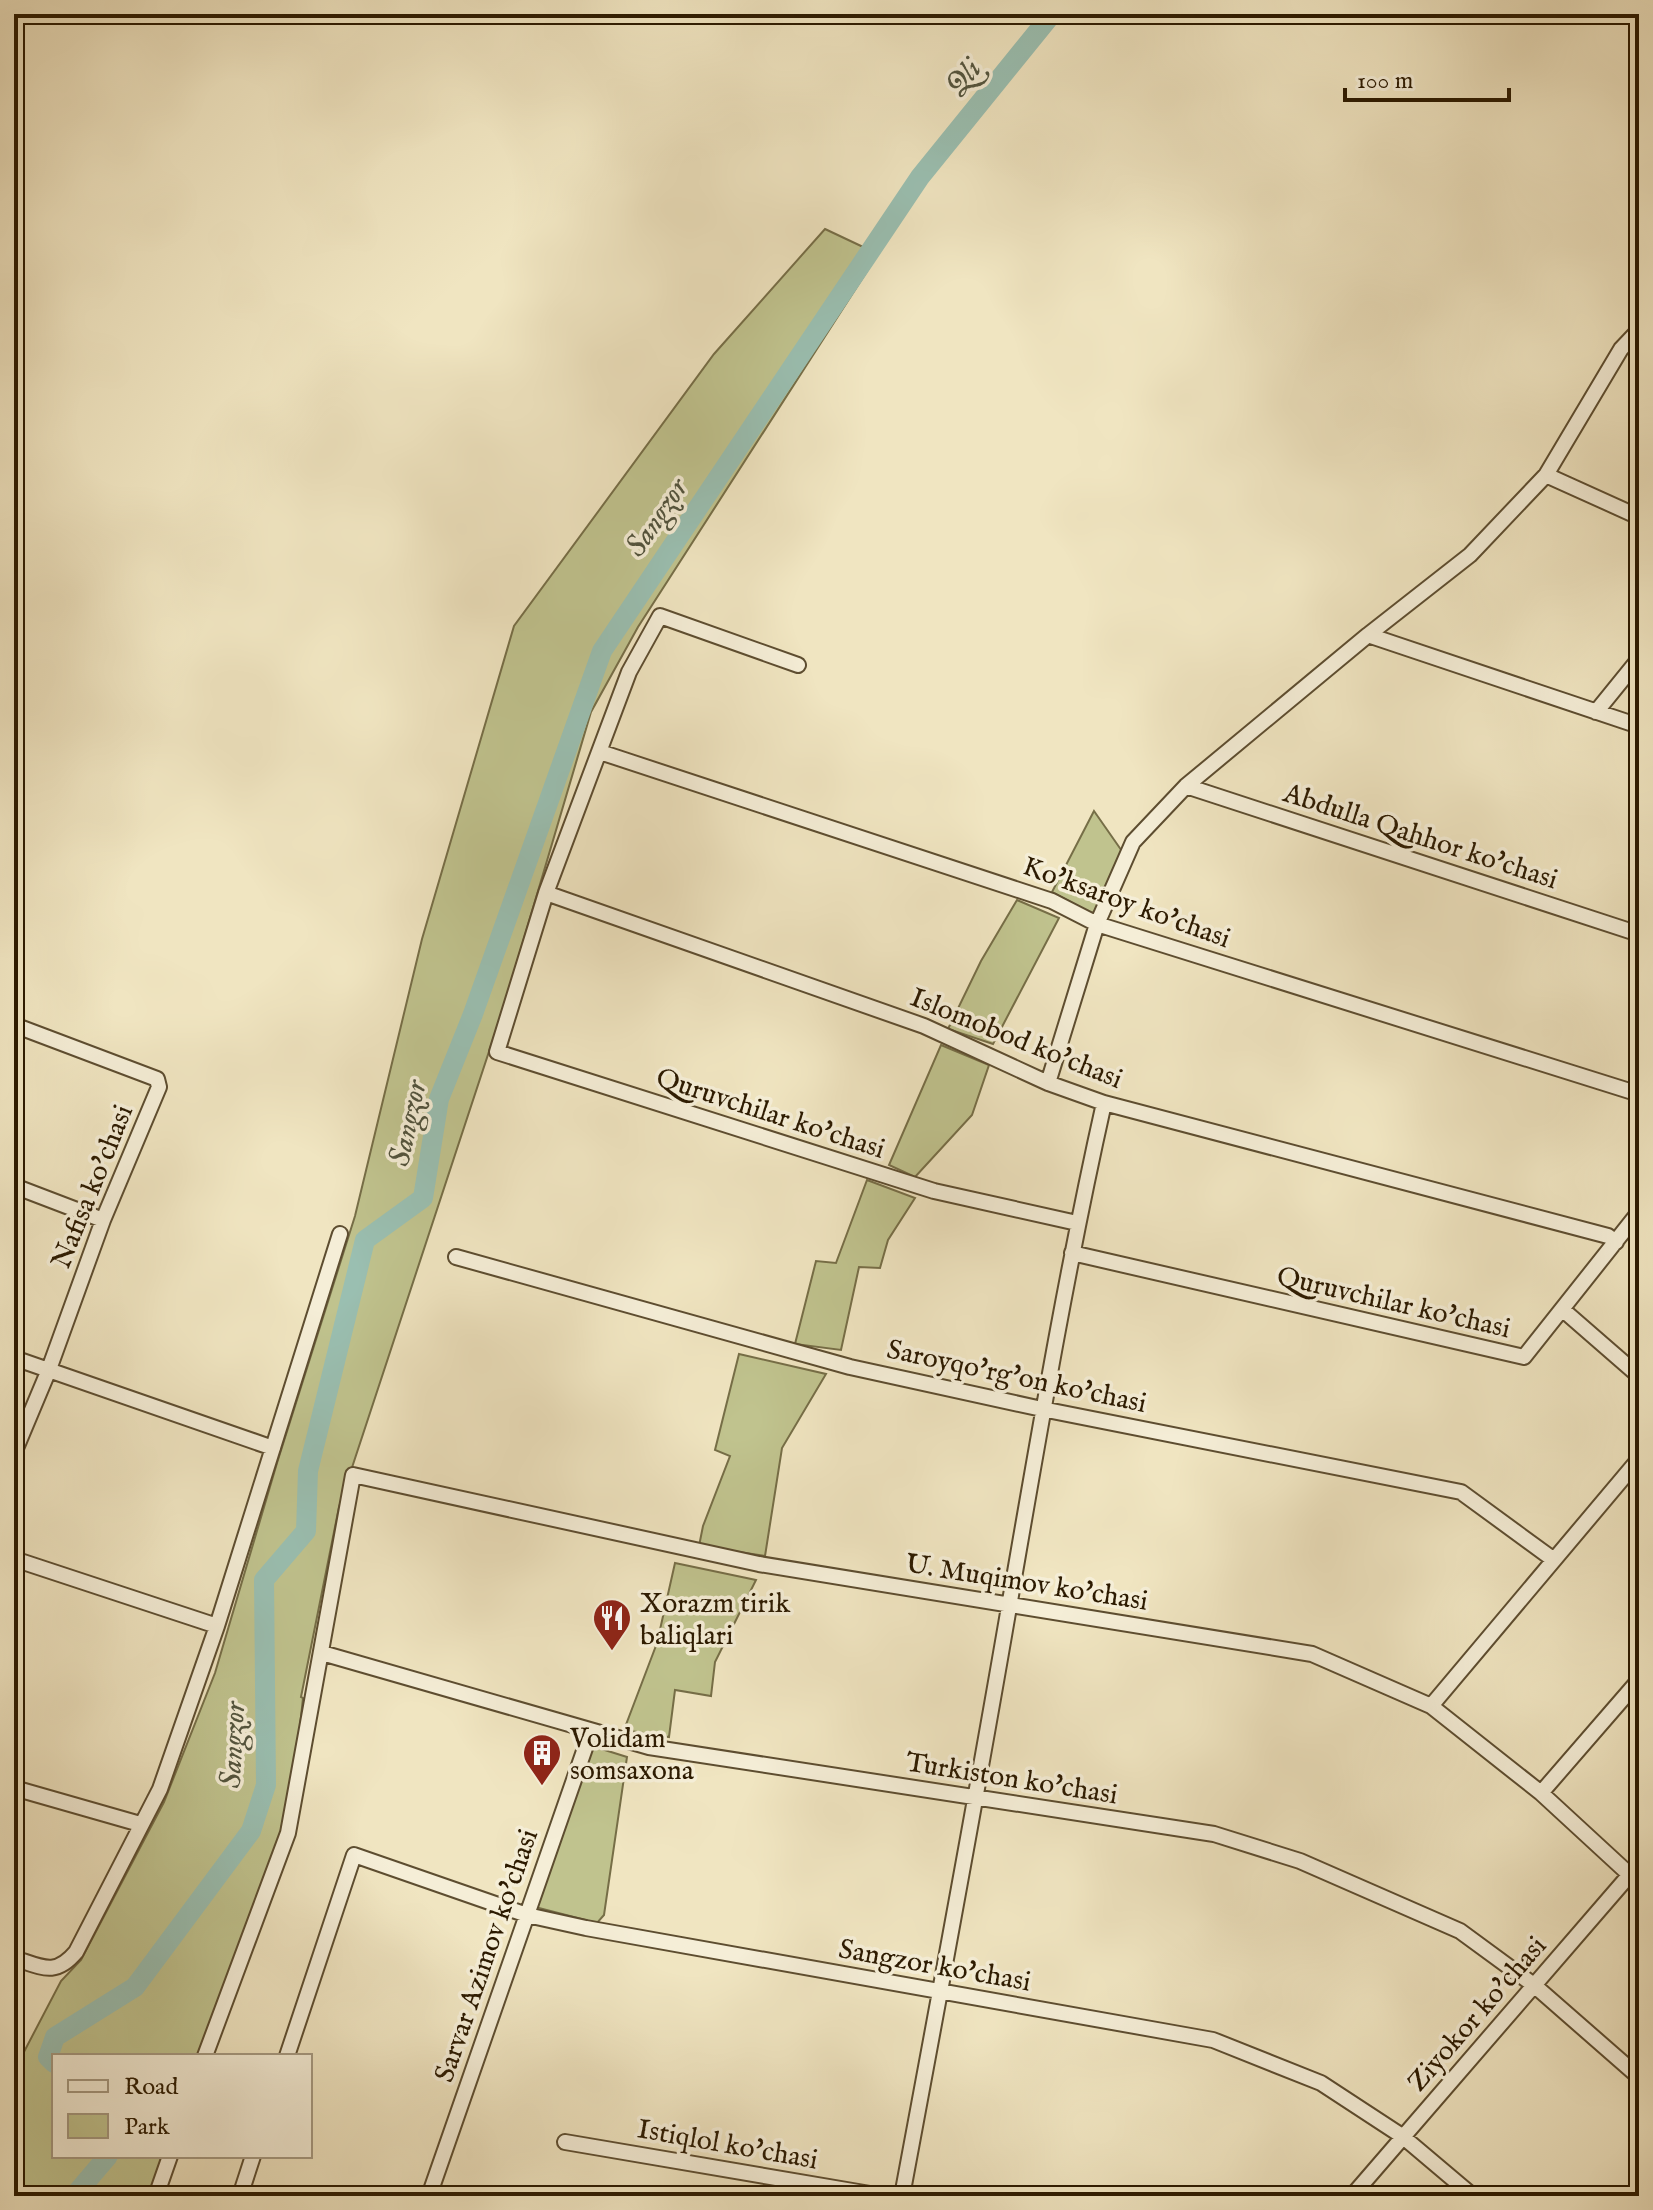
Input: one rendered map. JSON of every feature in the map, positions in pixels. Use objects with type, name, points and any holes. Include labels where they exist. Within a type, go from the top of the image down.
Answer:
[{"type":"street","points":[[1048,1083],[1097,924],[1133,842],[1186,786],[1470,555],[1546,475],[1621,349],[1638,334]]},
{"type":"street","points":[[1546,475],[1639,517]]},
{"type":"street","points":[[546,893],[629,672],[660,616],[798,665]]},
{"type":"street","points":[[1368,635],[1639,726]]},
{"type":"street","points":[[1596,712],[1639,659]]},
{"type":"street","name":"Ko'ksaroy ko'chasi","points":[[600,752],[1052,901],[1097,924],[1639,1094]]},
{"type":"street","name":"Abdulla Qahhor ko'chasi","points":[[1186,786],[1639,934]]},
{"type":"street","name":"Quruvchilar ko'chasi","points":[[546,893],[497,1052],[934,1191],[1077,1223]]},
{"type":"street","name":"Islomobod ko'chasi","points":[[546,893],[924,1026],[1048,1083],[1104,1103],[1608,1236],[1616,1242]]},
{"type":"street","name":"Nafisa ko'chasi","points":[[14,1025],[157,1079],[159,1087],[103,1220],[48,1372],[14,1453]]},
{"type":"street","points":[[902,2196],[1010,1604],[1042,1409],[1077,1223],[1104,1103]]},
{"type":"street","points":[[14,1186],[103,1220]]},
{"type":"street","name":"Quruvchilar ko'chasi","points":[[1072,1253],[1524,1357],[1639,1212]]},
{"type":"street","points":[[14,1958],[50,1969],[65,1965],[76,1952],[160,1789],[217,1626],[340,1234]]},
{"type":"street","name":"Saroyqo'rg'on ko'chasi","points":[[456,1257],[850,1367],[1042,1409],[1461,1492],[1554,1560]]},
{"type":"street","points":[[1562,1309],[1639,1376]]},
{"type":"street","points":[[14,1358],[273,1448]]},
{"type":"street","points":[[1431,1706],[1639,1459]]},
{"type":"street","name":"U. Muqimov ko'chasi","points":[[322,1653],[353,1475],[759,1564],[1312,1654],[1431,1706],[1634,1870]]},
{"type":"street","points":[[14,1559],[217,1626]]},
{"type":"street","points":[[206,2054],[288,1833],[322,1653]]},
{"type":"street","name":"Turkiston ko'chasi","points":[[322,1653],[649,1747],[1214,1834],[1300,1861],[1460,1931],[1535,1986],[1639,2076]]},
{"type":"street","points":[[1541,1793],[1639,1680]]},
{"type":"street","name":"Sarvar Azimov ko'chasi","points":[[429,2196],[591,1731]]},
{"type":"street","points":[[14,1788],[140,1824]]},
{"type":"street","name":"Sangzor ko'chasi","points":[[288,2054],[354,1855],[527,1915],[586,1928],[1213,2040],[1321,2083],[1402,2136],[1473,2196]]},
{"type":"street","name":"Ziyokor ko'chasi","points":[[1352,2196],[1634,1870]]},
{"type":"street","name":"Istiqlol ko'chasi","points":[[565,2142],[882,2196]]},
{"type":"street","points":[[156,2196],[169,2158]]},
{"type":"street","points":[[240,2196],[252,2158]]},
{"type":"green space","points":[[825,229],[878,254],[638,627],[591,712],[504,1006],[339,1507],[301,1697],[297,1754],[280,1834],[200,2054],[52,2054],[52,2158],[163,2158],[150,2196],[14,2196],[14,2071],[61,1981],[81,1960],[164,1802],[215,1673],[355,1216],[422,939],[514,626],[714,354]]},
{"type":"green space","points":[[1094,811],[1124,854],[1096,916],[1052,892]]},
{"type":"green space","points":[[1017,900],[1059,918],[993,1044],[948,1029],[981,961]]},
{"type":"green space","points":[[941,1045],[989,1065],[972,1115],[915,1177],[889,1165]]},
{"type":"green space","points":[[867,1180],[915,1198],[888,1240],[880,1268],[859,1267],[841,1350],[795,1344],[816,1261],[836,1263]]},
{"type":"green space","points":[[739,1354],[826,1374],[782,1448],[765,1556],[699,1546],[703,1526],[730,1456],[715,1450]]},
{"type":"green space","points":[[675,1563],[756,1580],[715,1662],[711,1696],[675,1690],[669,1737],[624,1730],[657,1643]]},
{"type":"green space","points":[[592,1746],[627,1757],[604,1915],[597,1923],[535,1907]]},
{"type":"waterway","name":"Sangzor","points":[[52,2061],[48,2057],[55,2037],[135,1987],[251,1831],[266,1785],[264,1580],[306,1531],[308,1471],[365,1240],[423,1198],[439,1099],[473,1014],[602,651],[920,177],[1052,14]]},
{"type":"waterway","name":"Sangzor","points":[[74,2196],[106,2158]]},
{"type":"place","name":"Xorazm tirik baliqlari","points":[[612,1652]]},
{"type":"place","name":"Volidam somsaxona","points":[[542,1787]]},
{"type":"water label","name":"Qli","points":[[963,77]]}]
